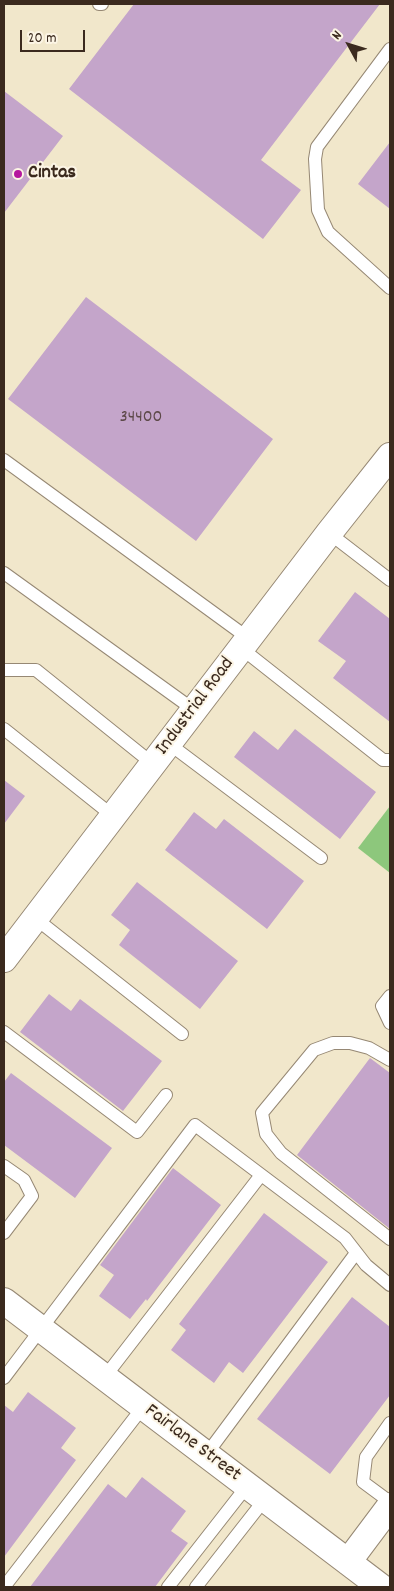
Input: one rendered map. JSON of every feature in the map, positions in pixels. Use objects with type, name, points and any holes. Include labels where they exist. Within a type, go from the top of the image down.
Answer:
[{"type":"street","name":"Industrial Road","points":[[4,959],[329,533],[390,456]]},
{"type":"street","name":"Fairlane Street","points":[[4,1301],[256,1492],[362,1578]]},
{"type":"street","points":[[362,1578],[390,1506]]},
{"type":"lane","points":[[390,48],[317,147],[315,159],[318,210],[328,232],[390,288]]},
{"type":"lane","points":[[4,460],[245,643],[383,760],[390,760]]},
{"type":"lane","points":[[329,533],[390,580]]},
{"type":"lane","points":[[4,573],[194,710]]},
{"type":"lane","points":[[4,670],[36,670],[153,764]]},
{"type":"lane","points":[[4,729],[113,816]]},
{"type":"lane","points":[[168,743],[321,858]]},
{"type":"lane","points":[[35,918],[182,1034]]},
{"type":"lane","points":[[390,996],[382,1006],[390,1023]]},
{"type":"lane","points":[[4,1032],[137,1132],[166,1095]]},
{"type":"lane","points":[[390,1060],[369,1048],[350,1043],[333,1043],[314,1050],[262,1113],[266,1134],[281,1153],[390,1238]]},
{"type":"lane","points":[[4,1378],[195,1125],[345,1238],[366,1266],[390,1285]]},
{"type":"lane","points":[[4,1166],[24,1180],[32,1196],[4,1233]]},
{"type":"lane","points":[[104,1378],[261,1175]]},
{"type":"lane","points":[[206,1455],[356,1253]]},
{"type":"lane","points":[[4,1587],[143,1407]]},
{"type":"lane","points":[[390,1423],[366,1457],[364,1482],[390,1502]]},
{"type":"lane","points":[[168,1587],[256,1492]]},
{"type":"lane","points":[[196,1587],[256,1492]]},
{"type":"green space","points":[[390,806],[390,873],[358,848]]},
{"type":"building","points":[[134,4],[380,4],[261,160],[301,190],[263,239],[69,89]]},
{"type":"building","name":"Cintas","points":[[4,91],[63,136],[4,213]]},
{"type":"building","points":[[390,142],[390,209],[358,184]]},
{"type":"building","points":[[86,297],[273,439],[196,541],[8,399]]},
{"type":"building","points":[[355,592],[390,619],[390,722],[333,678],[346,661],[318,641]]},
{"type":"building","points":[[295,729],[376,792],[340,839],[234,757],[254,731],[278,750]]},
{"type":"building","points":[[4,780],[25,796],[4,824]]},
{"type":"building","points":[[194,812],[216,829],[224,819],[304,881],[267,929],[165,850]]},
{"type":"building","points":[[137,882],[238,961],[200,1009],[119,945],[130,930],[111,915]]},
{"type":"building","points":[[49,994],[71,1011],[80,999],[162,1061],[123,1111],[20,1032]]},
{"type":"building","points":[[370,1058],[390,1073],[390,1229],[297,1155]]},
{"type":"building","points":[[11,1073],[112,1148],[75,1198],[4,1145],[4,1082]]},
{"type":"building","points":[[173,1168],[221,1205],[147,1301],[146,1299],[130,1319],[99,1296],[114,1275],[100,1265]]},
{"type":"building","points":[[264,1213],[328,1262],[243,1373],[229,1362],[214,1383],[171,1350],[186,1330],[179,1324]]},
{"type":"building","points":[[352,1297],[390,1327],[390,1395],[330,1474],[257,1419]]},
{"type":"building","points":[[28,1392],[76,1428],[61,1448],[76,1460],[4,1557],[4,1405],[13,1412]]},
{"type":"building","points":[[142,1477],[186,1511],[171,1531],[188,1543],[155,1587],[30,1587],[108,1484],[126,1498]]},
{"type":"place","name":"Cintas","points":[[18,174]]}]
